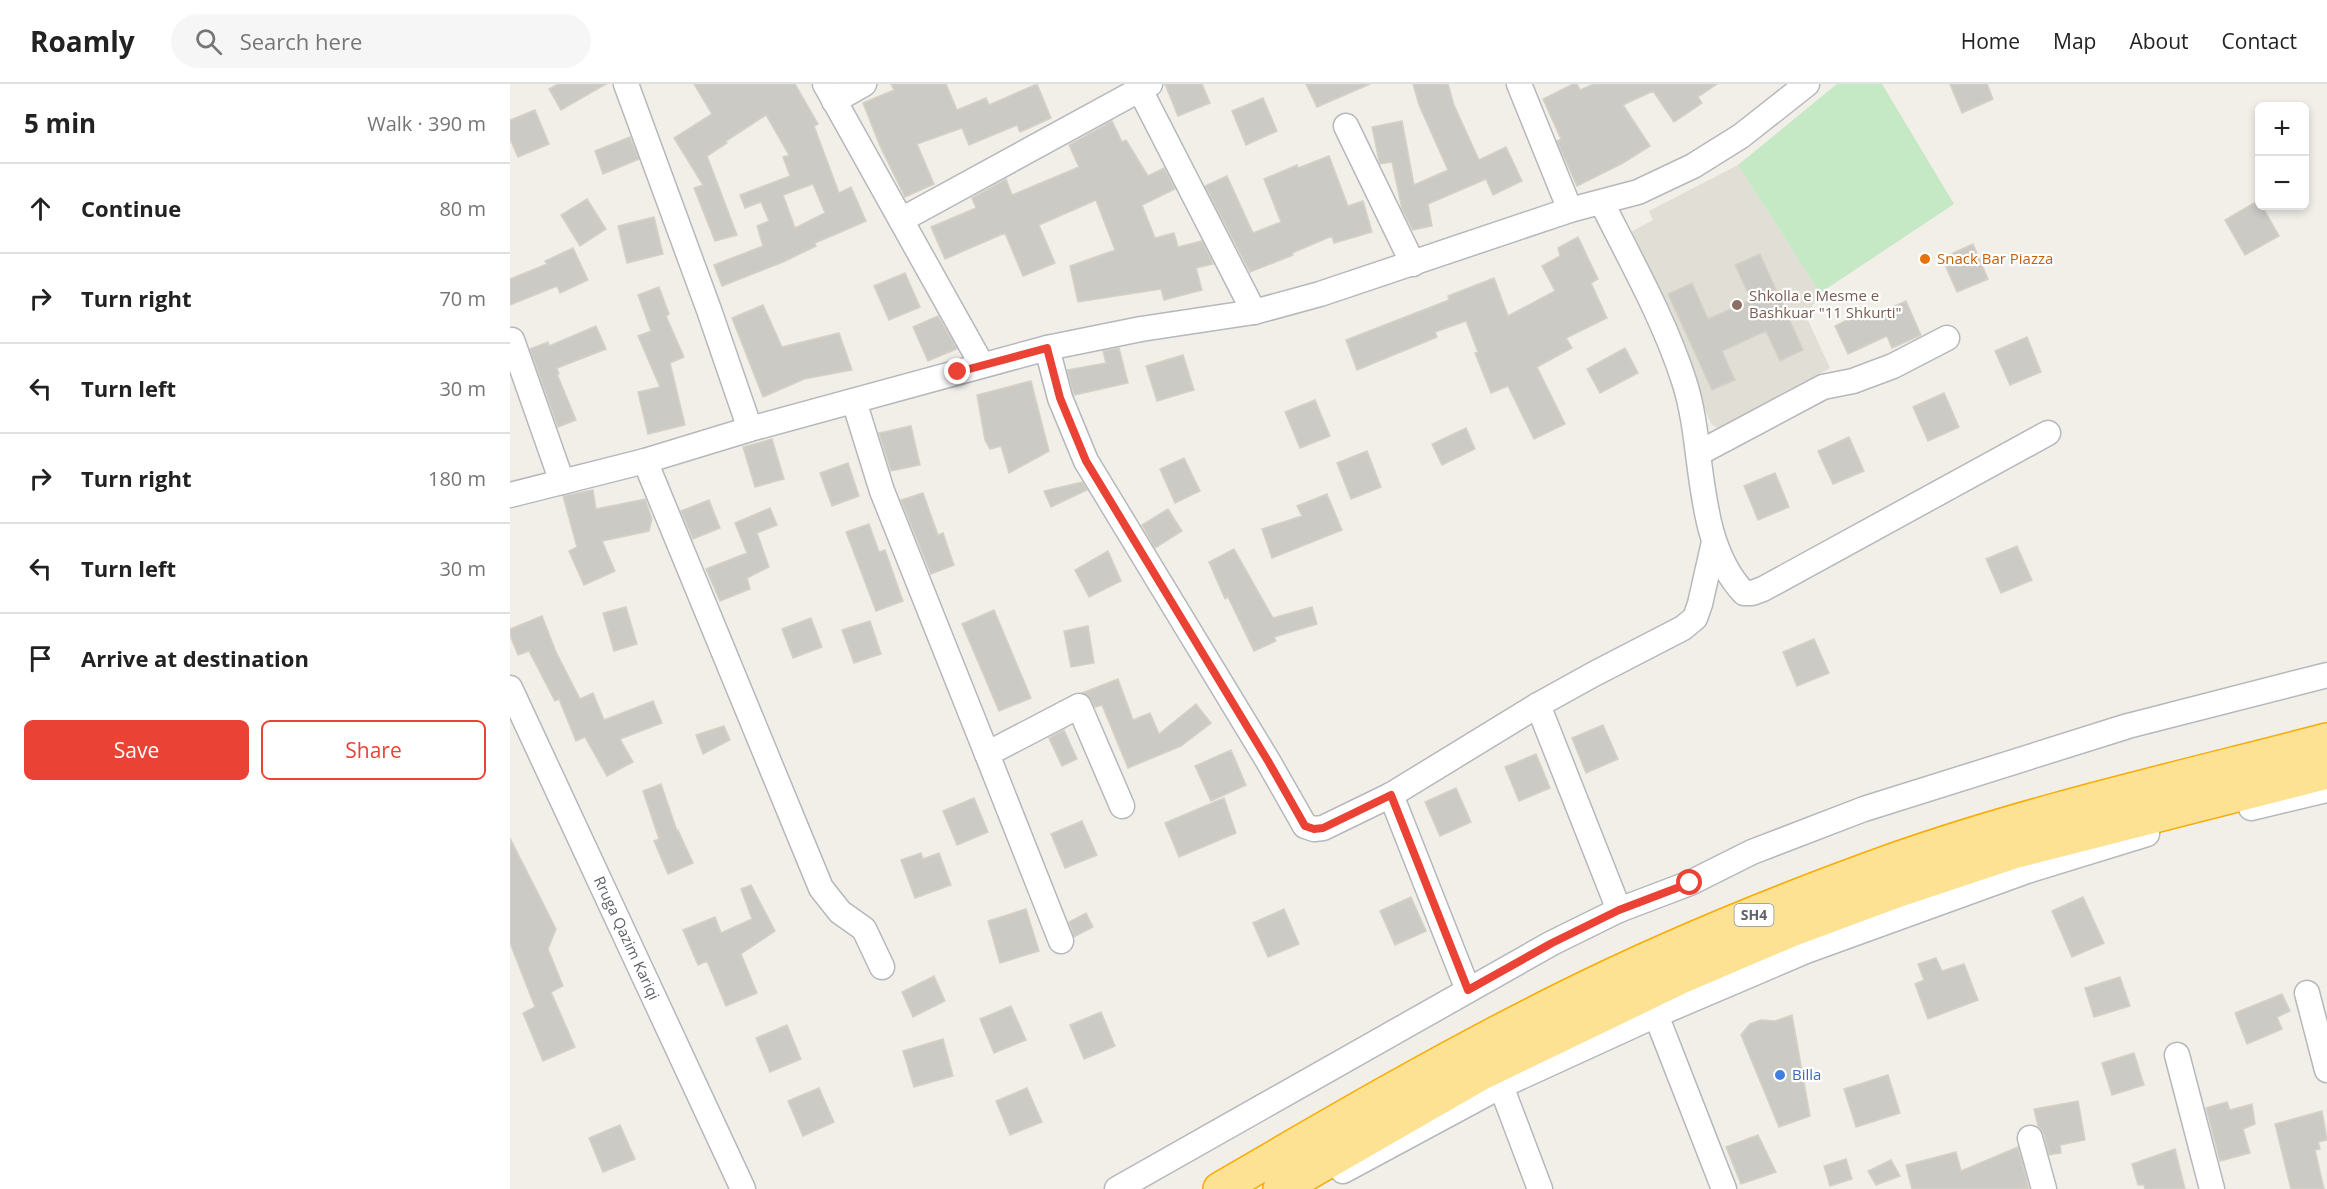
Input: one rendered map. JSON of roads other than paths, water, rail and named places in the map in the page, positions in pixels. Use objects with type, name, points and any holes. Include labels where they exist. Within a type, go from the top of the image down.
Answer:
[{"type":"highway","name":"SH4","points":[[1220,1189],[1467,1048],[1565,998],[1705,935],[1891,862],[2004,824],[2327,740]]},
{"type":"highway","name":"SH4","points":[[1280,1189],[1509,1060],[1683,975],[1791,930],[1899,890],[2013,852],[2327,772]]},
{"type":"street","points":[[626,84],[750,429]]},
{"type":"street","points":[[864,84],[830,93],[982,366]]},
{"type":"street","points":[[1520,84],[1570,210]]},
{"type":"street","points":[[510,495],[645,461],[750,429],[1047,348],[1141,329],[1254,312],[1320,294],[1570,210],[1638,192],[1693,166],[1741,136],[1782,91],[1807,84]]},
{"type":"street","points":[[902,220],[1142,86],[1254,312]]},
{"type":"street","points":[[1346,126],[1413,264]]},
{"type":"street","points":[[1602,203],[1671,344],[1685,383],[1694,419],[1714,543],[1729,576],[1744,593],[1763,589],[2048,433]]},
{"type":"street","points":[[1699,453],[1823,387],[1852,381],[1893,366],[1947,338]]},
{"type":"street","points":[[512,340],[562,482]]},
{"type":"street","points":[[1047,348],[1060,398],[1086,461],[1305,826],[1314,829],[1323,828],[1391,795],[1538,705],[1683,628],[1695,618],[1714,543]]},
{"type":"street","points":[[854,401],[897,531],[1061,941]]},
{"type":"street","points":[[645,461],[821,888],[840,912],[864,928],[882,967]]},
{"type":"street","points":[[1117,1189],[1552,943],[1619,910],[1690,883],[1752,852],[1864,809],[2128,726],[2327,675]]},
{"type":"street","name":"Rruga Qazim Kariqi","points":[[510,688],[743,1189]]},
{"type":"street","points":[[1538,705],[1619,910]]},
{"type":"street","points":[[987,754],[1079,706],[1122,807]]},
{"type":"street","points":[[1309,1189],[1501,1086],[1656,1015],[1806,951],[2027,871],[2134,837],[2327,790]]},
{"type":"street","points":[[1391,795],[1468,990]]},
{"type":"street","points":[[2307,993],[2327,1070]]},
{"type":"street","points":[[1656,1015],[1724,1189]]},
{"type":"street","points":[[2177,1055],[2212,1189]]},
{"type":"street","points":[[1501,1086],[1540,1189]]},
{"type":"street","points":[[2030,1138],[2044,1189]]},
{"type":"place","name":"Snack Bar Piazza","points":[[1925,259]]},
{"type":"place","name":"Shkolla e Mesme e Bashkuar \"11 Shkurti\"","points":[[1737,305]]},
{"type":"place","name":"Billa","points":[[1780,1075]]}]
